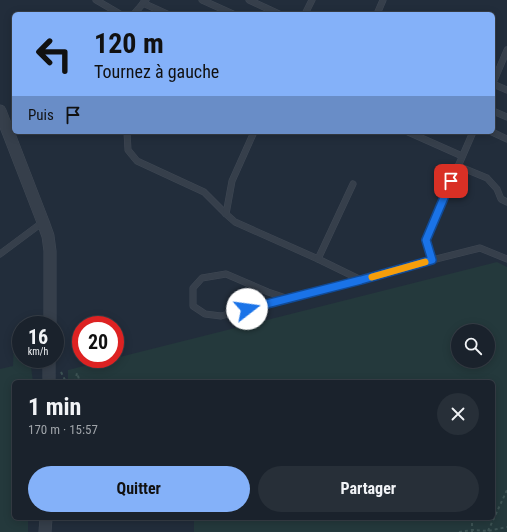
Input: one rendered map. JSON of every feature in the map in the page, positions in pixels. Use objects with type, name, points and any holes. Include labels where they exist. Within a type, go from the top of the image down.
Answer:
[{"type":"street","points":[[0,111],[48,236],[50,251],[50,316]]},
{"type":"street","points":[[49,368],[49,380]]},
{"type":"street","points":[[45,532],[46,520]]},
{"type":"lane","points":[[96,0],[117,12]]},
{"type":"lane","points":[[202,0],[228,12]]},
{"type":"lane","points":[[248,0],[275,12]]},
{"type":"lane","points":[[306,12],[312,0]]},
{"type":"lane","points":[[378,12],[383,0]]},
{"type":"lane","points":[[136,12],[145,2],[163,12]]},
{"type":"lane","points":[[495,79],[507,50]]},
{"type":"lane","points":[[495,85],[507,90]]},
{"type":"lane","points":[[495,112],[507,117]]},
{"type":"lane","points":[[495,133],[507,139]]},
{"type":"lane","points":[[127,134],[128,150],[137,161],[204,192],[236,222],[361,280]]},
{"type":"lane","points":[[226,214],[232,181],[253,134]]},
{"type":"lane","points":[[412,134],[462,156]]},
{"type":"lane","points":[[432,260],[426,240],[472,134]]},
{"type":"lane","points":[[458,166],[487,178],[496,189],[501,199],[507,202]]},
{"type":"lane","points":[[318,259],[353,184]]},
{"type":"lane","points":[[0,254],[43,222]]},
{"type":"lane","points":[[286,298],[226,274],[202,278],[193,288],[193,306],[205,314],[221,316],[480,248],[507,259]]},
{"type":"path","points":[[75,380],[77,373],[79,380]]},
{"type":"path","points":[[495,516],[507,490]]},
{"type":"path","points":[[472,520],[472,531]]},
{"type":"path","points":[[488,531],[493,520]]},
{"type":"path","points":[[459,532],[488,531],[507,527]]},
{"type":"green space","points":[[497,262],[507,267],[507,532],[194,532],[194,520],[495,520],[495,380],[68,380],[68,370],[76,368],[124,368],[124,356]]},
{"type":"green space","points":[[12,366],[12,368],[31,368],[33,380],[12,380],[12,520],[28,520],[28,532],[0,532],[0,369]]},
{"type":"slow traffic","points":[[372,277],[425,262]]},
{"type":"route","points":[[247,309],[432,260],[426,240],[451,181]]}]
